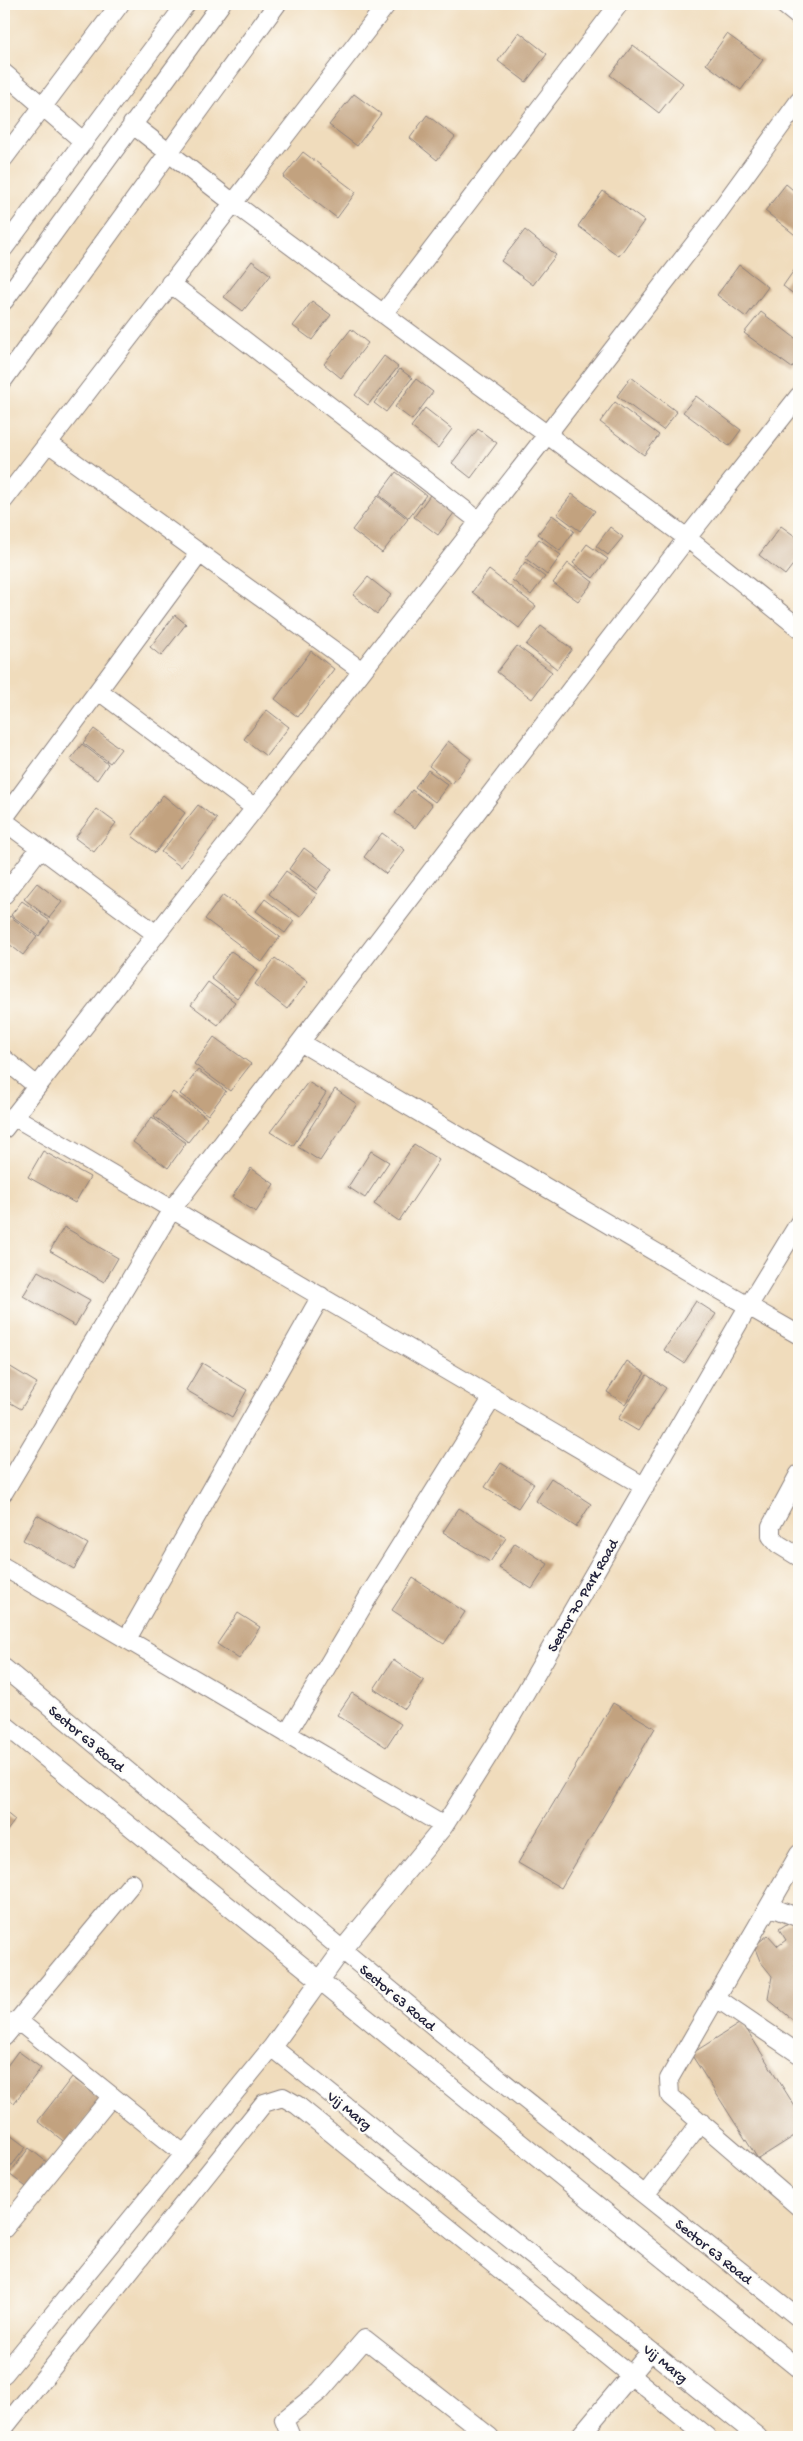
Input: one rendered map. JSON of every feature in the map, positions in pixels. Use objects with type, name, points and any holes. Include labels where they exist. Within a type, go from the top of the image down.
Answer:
[{"type":"street","points":[[4,158],[120,4]]},
{"type":"street","points":[[4,248],[186,4]]},
{"type":"street","points":[[4,302],[221,4]]},
{"type":"street","points":[[4,379],[277,4]]},
{"type":"street","points":[[4,500],[170,282],[387,4]]},
{"type":"street","points":[[383,314],[619,4]]},
{"type":"street","points":[[783,4],[799,17]]},
{"type":"street","points":[[4,73],[84,142]]},
{"type":"street","points":[[645,1487],[172,1209],[9,1122],[546,436],[712,221],[799,101]]},
{"type":"street","points":[[132,124],[232,202],[546,436],[687,538],[799,628]]},
{"type":"street","points":[[170,282],[479,521]]},
{"type":"street","points":[[4,1492],[172,1209],[687,538],[799,396]]},
{"type":"street","points":[[48,443],[362,671]]},
{"type":"street","points":[[156,934],[4,819],[199,554]]},
{"type":"street","points":[[99,690],[255,808]]},
{"type":"street","points":[[4,895],[40,848]]},
{"type":"street","points":[[300,1042],[701,1280],[749,1305],[799,1335]]},
{"type":"street","points":[[4,1059],[37,1086]]},
{"type":"street","name":"Sector 70 Park Road","points":[[272,2047],[342,1950],[444,1826],[495,1744],[749,1305],[799,1224]]},
{"type":"street","points":[[126,1639],[321,1296]]},
{"type":"street","points":[[287,1734],[370,1594],[493,1397]]},
{"type":"street","points":[[799,1474],[771,1526],[770,1536],[778,1544],[799,1556]]},
{"type":"street","points":[[4,1567],[444,1826]]},
{"type":"street","name":"Sector 63 Road","points":[[4,1668],[442,2033],[799,2318]]},
{"type":"street","points":[[4,1724],[799,2369]]},
{"type":"street","points":[[799,1854],[669,2079],[670,2096],[799,2207]]},
{"type":"street","points":[[4,2037],[132,1883]]},
{"type":"street","points":[[769,1906],[799,1918]]},
{"type":"street","points":[[715,1997],[799,2054]]},
{"type":"street","points":[[17,2020],[184,2154]]},
{"type":"street","points":[[4,2374],[272,2047]]},
{"type":"street","name":"Vij Marg","points":[[272,2047],[758,2437]]},
{"type":"street","points":[[4,2229],[112,2096]]},
{"type":"street","points":[[4,2428],[264,2103],[282,2097],[297,2106],[707,2437]]},
{"type":"street","points":[[645,2196],[701,2122]]},
{"type":"street","points":[[291,2437],[284,2420],[320,2391],[365,2339],[490,2437]]},
{"type":"street","points":[[579,2437],[651,2351]]},
{"type":"building","points":[[519,32],[547,54],[526,82],[498,61]]},
{"type":"building","points":[[727,34],[763,60],[741,90],[706,64]]},
{"type":"building","points":[[633,45],[683,83],[659,113],[610,75]]},
{"type":"building","points":[[354,94],[381,114],[357,146],[329,125]]},
{"type":"building","points":[[427,115],[455,137],[437,160],[410,138]]},
{"type":"building","points":[[303,152],[356,192],[337,218],[283,177]]},
{"type":"building","points":[[786,184],[799,195],[799,238],[765,211]]},
{"type":"building","points":[[603,191],[644,221],[619,256],[578,226]]},
{"type":"building","points":[[525,230],[556,255],[533,285],[501,261]]},
{"type":"building","points":[[252,261],[271,275],[243,311],[224,297]]},
{"type":"building","points":[[739,265],[768,287],[746,317],[717,295]]},
{"type":"building","points":[[797,266],[799,268],[799,298],[783,286]]},
{"type":"building","points":[[312,301],[331,315],[312,340],[293,326]]},
{"type":"building","points":[[761,312],[799,341],[799,358],[792,368],[744,333]]},
{"type":"building","points":[[351,329],[368,343],[341,378],[324,364]]},
{"type":"building","points":[[384,356],[398,367],[368,405],[355,395]]},
{"type":"building","points":[[400,369],[412,378],[386,412],[374,403]]},
{"type":"building","points":[[631,377],[677,412],[663,430],[617,396]]},
{"type":"building","points":[[416,379],[433,392],[412,420],[395,407]]},
{"type":"building","points":[[696,396],[741,430],[729,446],[683,412]]},
{"type":"building","points":[[615,402],[659,435],[644,455],[600,422]]},
{"type":"building","points":[[425,408],[452,429],[438,448],[411,427]]},
{"type":"building","points":[[478,429],[497,443],[471,478],[452,463]]},
{"type":"building","points":[[396,472],[426,495],[409,518],[379,495]]},
{"type":"building","points":[[572,494],[595,511],[580,531],[557,514]]},
{"type":"building","points":[[430,495],[454,513],[438,535],[414,517]]},
{"type":"building","points":[[378,496],[408,519],[382,553],[352,530]]},
{"type":"building","points":[[552,515],[574,531],[560,551],[538,534]]},
{"type":"building","points":[[781,526],[799,539],[799,557],[785,575],[759,555]]},
{"type":"building","points":[[610,527],[623,537],[608,555],[596,546]]},
{"type":"building","points":[[539,539],[561,555],[547,575],[525,558]]},
{"type":"building","points":[[587,544],[608,559],[593,578],[573,563]]},
{"type":"building","points":[[525,562],[545,577],[531,595],[512,580]]},
{"type":"building","points":[[568,563],[593,582],[578,601],[553,583]]},
{"type":"building","points":[[489,570],[536,606],[519,628],[472,592]]},
{"type":"building","points":[[368,577],[391,595],[377,614],[353,595]]},
{"type":"building","points":[[175,615],[186,624],[161,656],[150,647]]},
{"type":"building","points":[[541,626],[572,649],[557,669],[526,645]]},
{"type":"building","points":[[517,646],[552,672],[532,699],[497,672]]},
{"type":"building","points":[[311,651],[334,669],[298,717],[275,699]]},
{"type":"building","points":[[267,710],[289,727],[266,756],[244,739]]},
{"type":"building","points":[[94,729],[121,749],[110,763],[83,743]]},
{"type":"building","points":[[448,741],[471,759],[452,784],[429,766]]},
{"type":"building","points":[[82,744],[108,764],[97,780],[70,760]]},
{"type":"building","points":[[428,770],[448,785],[435,802],[415,787]]},
{"type":"building","points":[[412,790],[432,805],[415,828],[395,813]]},
{"type":"building","points":[[163,795],[185,813],[155,853],[132,836]]},
{"type":"building","points":[[198,805],[217,819],[181,867],[161,852]]},
{"type":"building","points":[[97,809],[116,823],[94,852],[75,838]]},
{"type":"building","points":[[382,833],[405,850],[386,874],[364,857]]},
{"type":"building","points":[[304,848],[332,869],[317,890],[289,869]]},
{"type":"building","points":[[286,871],[317,894],[300,917],[269,894]]},
{"type":"building","points":[[37,883],[62,902],[49,918],[24,899]]},
{"type":"building","points":[[223,895],[280,937],[262,962],[205,919]]},
{"type":"building","points":[[265,899],[294,921],[285,933],[256,911]]},
{"type":"building","points":[[22,901],[50,921],[39,936],[11,915]]},
{"type":"building","points":[[10,916],[37,937],[23,955],[4,940],[4,924]]},
{"type":"building","points":[[231,951],[258,970],[237,998],[211,978]]},
{"type":"building","points":[[275,958],[308,982],[287,1009],[255,984]]},
{"type":"building","points":[[208,982],[235,1002],[218,1025],[191,1005]]},
{"type":"building","points":[[214,1037],[251,1064],[230,1091],[194,1064]]},
{"type":"building","points":[[198,1070],[226,1091],[208,1115],[180,1094]]},
{"type":"building","points":[[308,1082],[326,1093],[293,1146],[270,1132]]},
{"type":"building","points":[[335,1089],[357,1104],[320,1161],[298,1147]]},
{"type":"building","points":[[173,1092],[207,1118],[188,1142],[154,1116]]},
{"type":"building","points":[[152,1117],[186,1143],[168,1168],[133,1142]]},
{"type":"building","points":[[414,1144],[439,1160],[399,1221],[374,1204]]},
{"type":"building","points":[[43,1151],[90,1177],[75,1203],[28,1177]]},
{"type":"building","points":[[371,1151],[389,1162],[365,1198],[348,1187]]},
{"type":"building","points":[[251,1168],[274,1184],[256,1212],[232,1197]]},
{"type":"building","points":[[64,1227],[118,1258],[104,1282],[50,1251]]},
{"type":"building","points":[[38,1271],[90,1300],[75,1326],[23,1296]]},
{"type":"building","points":[[696,1301],[716,1314],[684,1363],[664,1350]]},
{"type":"building","points":[[627,1361],[645,1373],[625,1404],[607,1392]]},
{"type":"building","points":[[4,1363],[37,1383],[21,1409],[4,1399]]},
{"type":"building","points":[[202,1363],[247,1390],[232,1417],[186,1390]]},
{"type":"building","points":[[647,1375],[666,1388],[638,1431],[618,1419]]},
{"type":"building","points":[[501,1463],[534,1484],[518,1508],[485,1487]]},
{"type":"building","points":[[551,1478],[591,1504],[576,1527],[536,1501]]},
{"type":"building","points":[[459,1508],[506,1538],[490,1562],[443,1532]]},
{"type":"building","points":[[37,1515],[88,1544],[74,1569],[23,1540]]},
{"type":"building","points":[[515,1543],[548,1564],[532,1589],[499,1568]]},
{"type":"building","points":[[413,1578],[465,1612],[444,1644],[392,1610]]},
{"type":"building","points":[[238,1613],[260,1627],[239,1659],[217,1644]]},
{"type":"building","points":[[393,1660],[424,1681],[405,1709],[374,1689]]},
{"type":"building","points":[[352,1693],[401,1724],[386,1747],[337,1715]]},
{"type":"building","points":[[613,1703],[655,1728],[561,1888],[518,1863]]},
{"type":"building","points":[[4,1811],[15,1820],[4,1835]]},
{"type":"building","points":[[794,1919],[799,1923],[799,2025],[768,1999],[772,1976],[760,1961],[754,1946],[768,1935],[778,1946],[786,1940],[779,1929]]},
{"type":"building","points":[[742,2022],[799,2113],[799,2133],[758,2159],[691,2054]]},
{"type":"building","points":[[18,2051],[41,2068],[14,2103],[4,2095],[4,2070]]},
{"type":"building","points":[[72,2077],[101,2099],[67,2144],[38,2121]]},
{"type":"building","points":[[6,2132],[26,2147],[6,2173],[4,2170],[4,2135]]},
{"type":"building","points":[[29,2148],[48,2163],[29,2189],[9,2174]]}]
